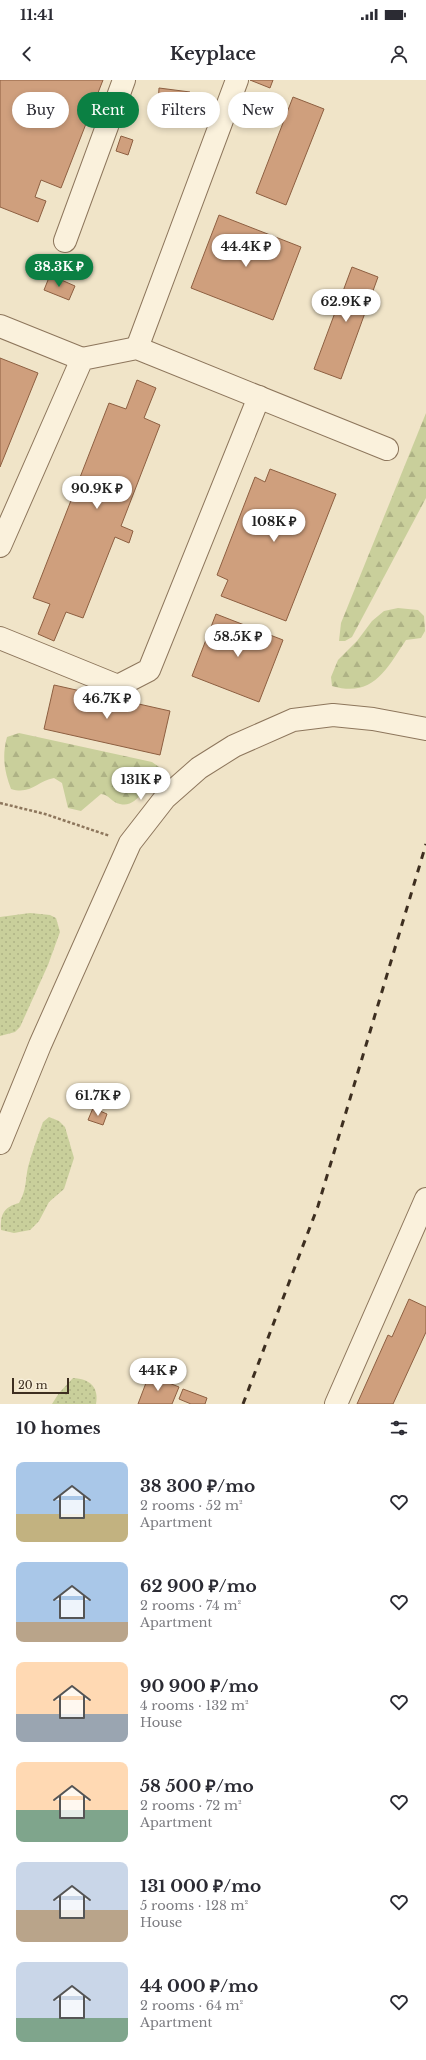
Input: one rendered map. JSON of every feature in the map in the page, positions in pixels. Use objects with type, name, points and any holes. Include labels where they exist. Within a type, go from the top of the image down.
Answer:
[{"type":"street","points":[[65,241],[124,80]]},
{"type":"street","points":[[137,348],[237,80]]},
{"type":"street","points":[[0,326],[82,359],[137,348],[387,449]]},
{"type":"street","points":[[0,546],[82,359]]},
{"type":"street","points":[[0,638],[118,686],[149,670],[259,397]]},
{"type":"street","points":[[0,1142],[40,1045],[130,843],[165,798],[200,768],[234,746],[293,720],[333,715],[373,719],[426,729]]},
{"type":"street","points":[[336,1404],[426,1199]]},
{"type":"path","points":[[0,803],[45,814],[130,843]]},
{"type":"green space","points":[[426,413],[426,498],[352,637],[345,641],[339,641],[341,623]]},
{"type":"green space","points":[[398,608],[418,610],[424,616],[425,631],[421,638],[406,640],[385,671],[368,685],[346,689],[332,686],[331,677],[338,660],[357,641],[372,621],[384,611]]},
{"type":"green space","points":[[19,733],[152,762],[159,767],[159,771],[142,794],[132,802],[120,804],[106,795],[101,794],[81,811],[68,808],[62,783],[54,778],[29,789],[11,789],[4,763],[5,744],[7,737]]},
{"type":"green space","points":[[30,913],[50,915],[56,918],[60,932],[48,965],[20,1027],[15,1032],[0,1036],[0,917]]},
{"type":"green space","points":[[49,1117],[59,1121],[65,1127],[74,1158],[64,1189],[49,1202],[39,1221],[30,1230],[14,1233],[1,1230],[2,1215],[6,1209],[19,1203],[22,1198],[25,1189],[28,1167],[35,1144],[43,1122]]},
{"type":"green space","points":[[73,1378],[84,1380],[92,1385],[96,1393],[96,1404],[52,1404],[59,1393]]},
{"type":"building","points":[[0,80],[103,80],[98,92],[77,92],[77,128],[84,128],[61,188],[41,180],[35,197],[46,201],[38,222],[0,207]]},
{"type":"building","points":[[250,80],[273,80],[270,88]]},
{"type":"building","points":[[159,88],[190,92],[159,92]]},
{"type":"building","points":[[293,97],[324,109],[286,205],[256,193],[281,128],[288,128],[288,110]]},
{"type":"building","points":[[121,136],[133,140],[128,155],[116,151]]},
{"type":"building","points":[[219,215],[301,247],[273,320],[191,288]]},
{"type":"building","points":[[352,267],[378,277],[341,379],[314,369]]},
{"type":"building","points":[[50,275],[75,286],[69,300],[44,290]]},
{"type":"building","points":[[0,358],[38,373],[0,467]]},
{"type":"building","points":[[137,380],[156,388],[144,418],[160,425],[121,526],[133,531],[129,543],[115,537],[83,618],[66,612],[54,641],[38,634],[50,604],[33,598],[109,403],[126,409]]},
{"type":"building","points":[[270,469],[336,494],[286,621],[221,596],[228,580],[217,575],[255,477],[265,482]]},
{"type":"building","points":[[216,614],[283,640],[259,702],[192,676]]},
{"type":"building","points":[[54,685],[170,711],[160,755],[44,729]]},
{"type":"building","points":[[93,1108],[107,1114],[103,1125],[88,1120]]},
{"type":"building","points":[[409,1299],[426,1307],[426,1332],[393,1404],[357,1404],[388,1335],[392,1337]]},
{"type":"building","points":[[149,1375],[179,1387],[172,1404],[138,1404]]},
{"type":"building","points":[[183,1389],[207,1398],[205,1404],[191,1404],[179,1399]]},
{"type":"railway","points":[[243,1404],[318,1206],[426,844]]}]
